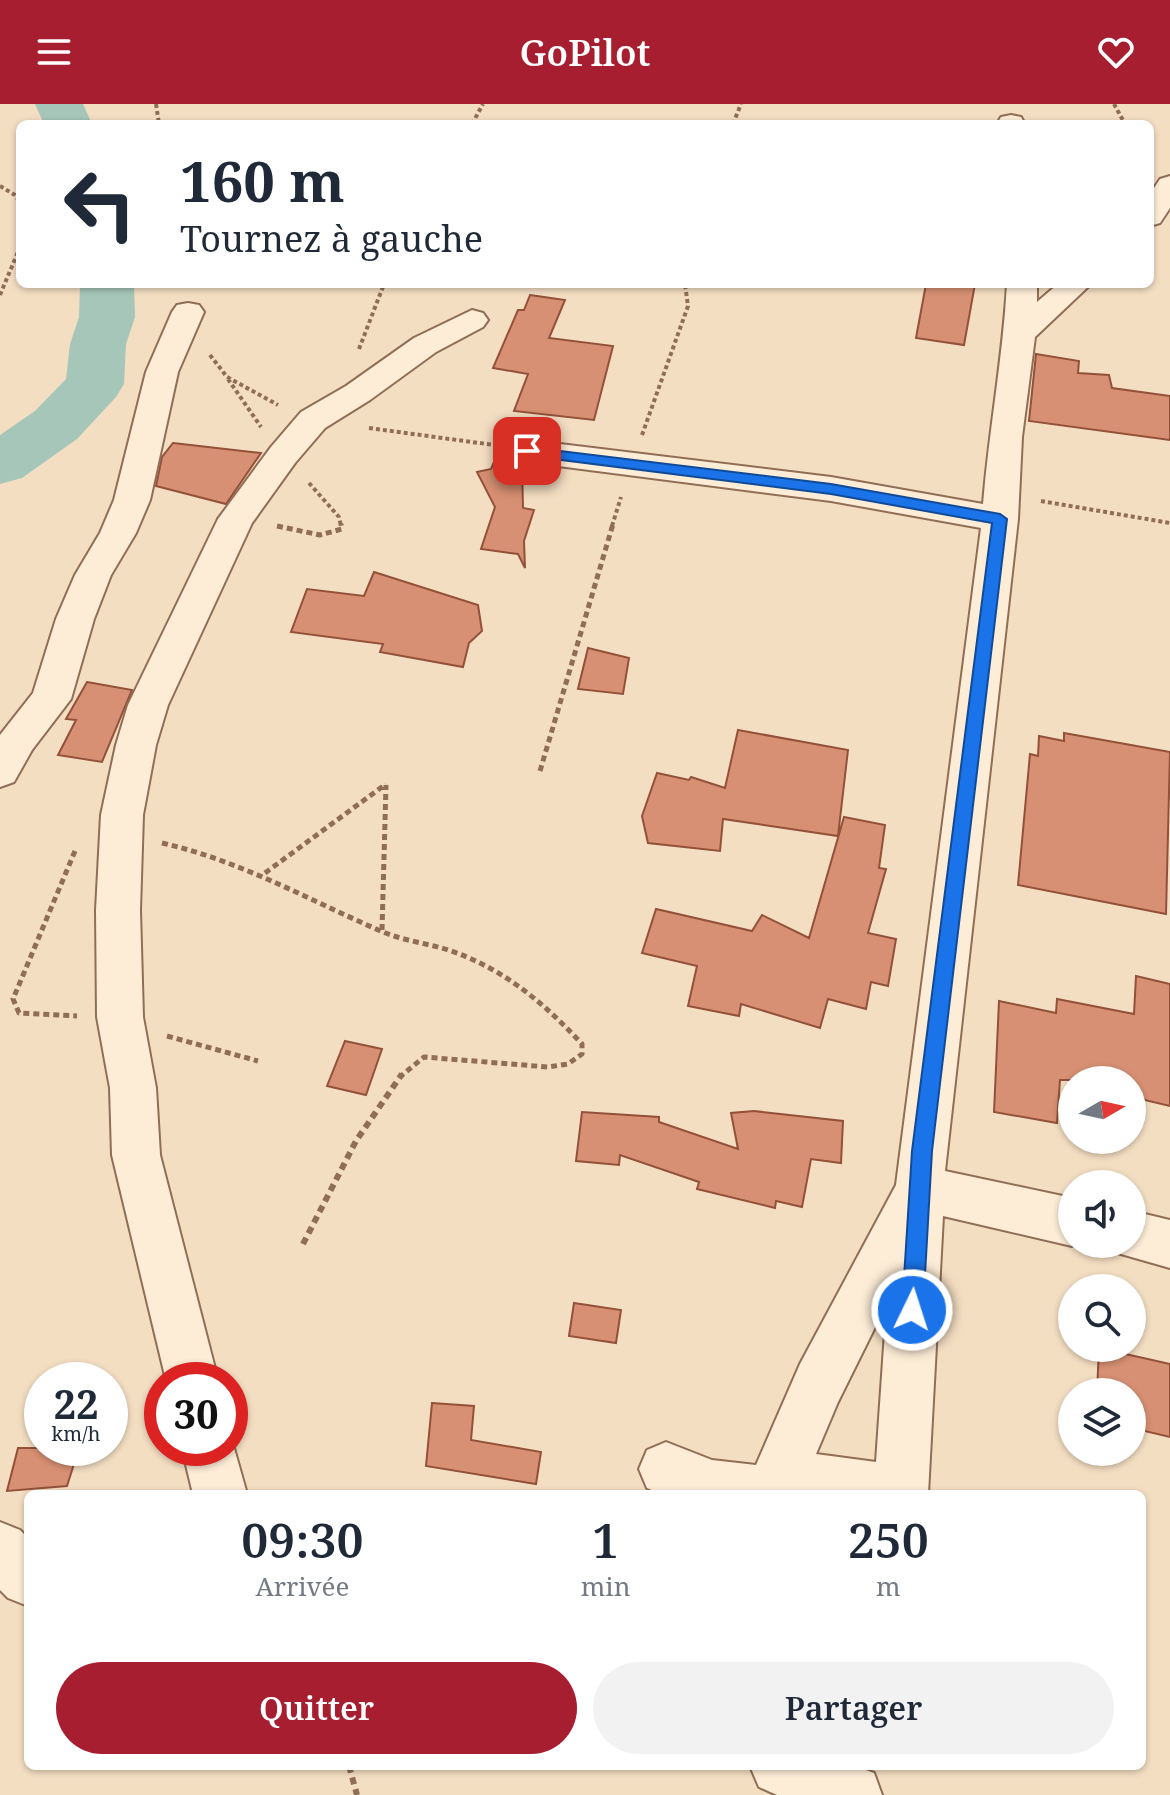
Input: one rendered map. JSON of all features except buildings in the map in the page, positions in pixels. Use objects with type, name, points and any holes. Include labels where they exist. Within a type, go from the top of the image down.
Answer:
[{"type":"street","points":[[1154,211],[1170,185]]},
{"type":"street","points":[[901,1490],[922,1151],[1001,507],[1005,437],[1020,334],[1022,288]]},
{"type":"street","points":[[1020,334],[1072,288]]},
{"type":"street","points":[[0,771],[18,739],[51,699],[75,619],[93,575],[118,533],[132,500],[152,404],[188,312]]},
{"type":"street","points":[[188,1362],[136,1155],[133,1088],[120,1017],[118,910],[122,815],[136,745],[148,705],[236,519],[283,455],[313,420],[358,393],[425,345],[472,320]]},
{"type":"street","points":[[527,451],[630,466],[1001,507]]},
{"type":"street","points":[[920,1188],[1058,1219]]},
{"type":"street","points":[[772,1490],[819,1383],[920,1188]]},
{"type":"street","points":[[1146,1238],[1170,1244]]},
{"type":"street","points":[[213,1466],[219,1490]]},
{"type":"street","points":[[666,1469],[712,1487],[737,1490]]},
{"type":"street","points":[[781,1490],[810,1480],[880,1490]]},
{"type":"street","points":[[0,1550],[24,1574]]},
{"type":"street","points":[[865,1795],[868,1770]]},
{"type":"path","points":[[0,295],[16,257]]},
{"type":"path","points":[[358,393],[353,368],[383,288]]},
{"type":"path","points":[[540,771],[630,466],[688,306],[686,288]]},
{"type":"path","points":[[227,377],[283,455],[339,517],[342,529],[336,534],[325,535],[236,519]]},
{"type":"path","points":[[1001,507],[1170,523]]},
{"type":"path","points":[[264,874],[386,784],[382,931]]},
{"type":"path","points":[[19,1013],[13,999],[78,845],[91,837],[121,836],[196,849],[264,874],[382,931],[448,949],[488,966],[546,1004],[582,1044],[582,1054],[568,1064],[548,1067],[424,1057],[412,1063],[398,1075],[366,1128],[303,1244]]},
{"type":"path","points":[[350,1770],[357,1795]]},
{"type":"waterway","points":[[59,104],[66,120]]},
{"type":"waterway","points":[[0,464],[56,425],[95,384],[98,344],[107,317],[107,288]]},
{"type":"route","points":[[527,451],[831,489],[1000,519],[922,1151],[912,1310]]}]
